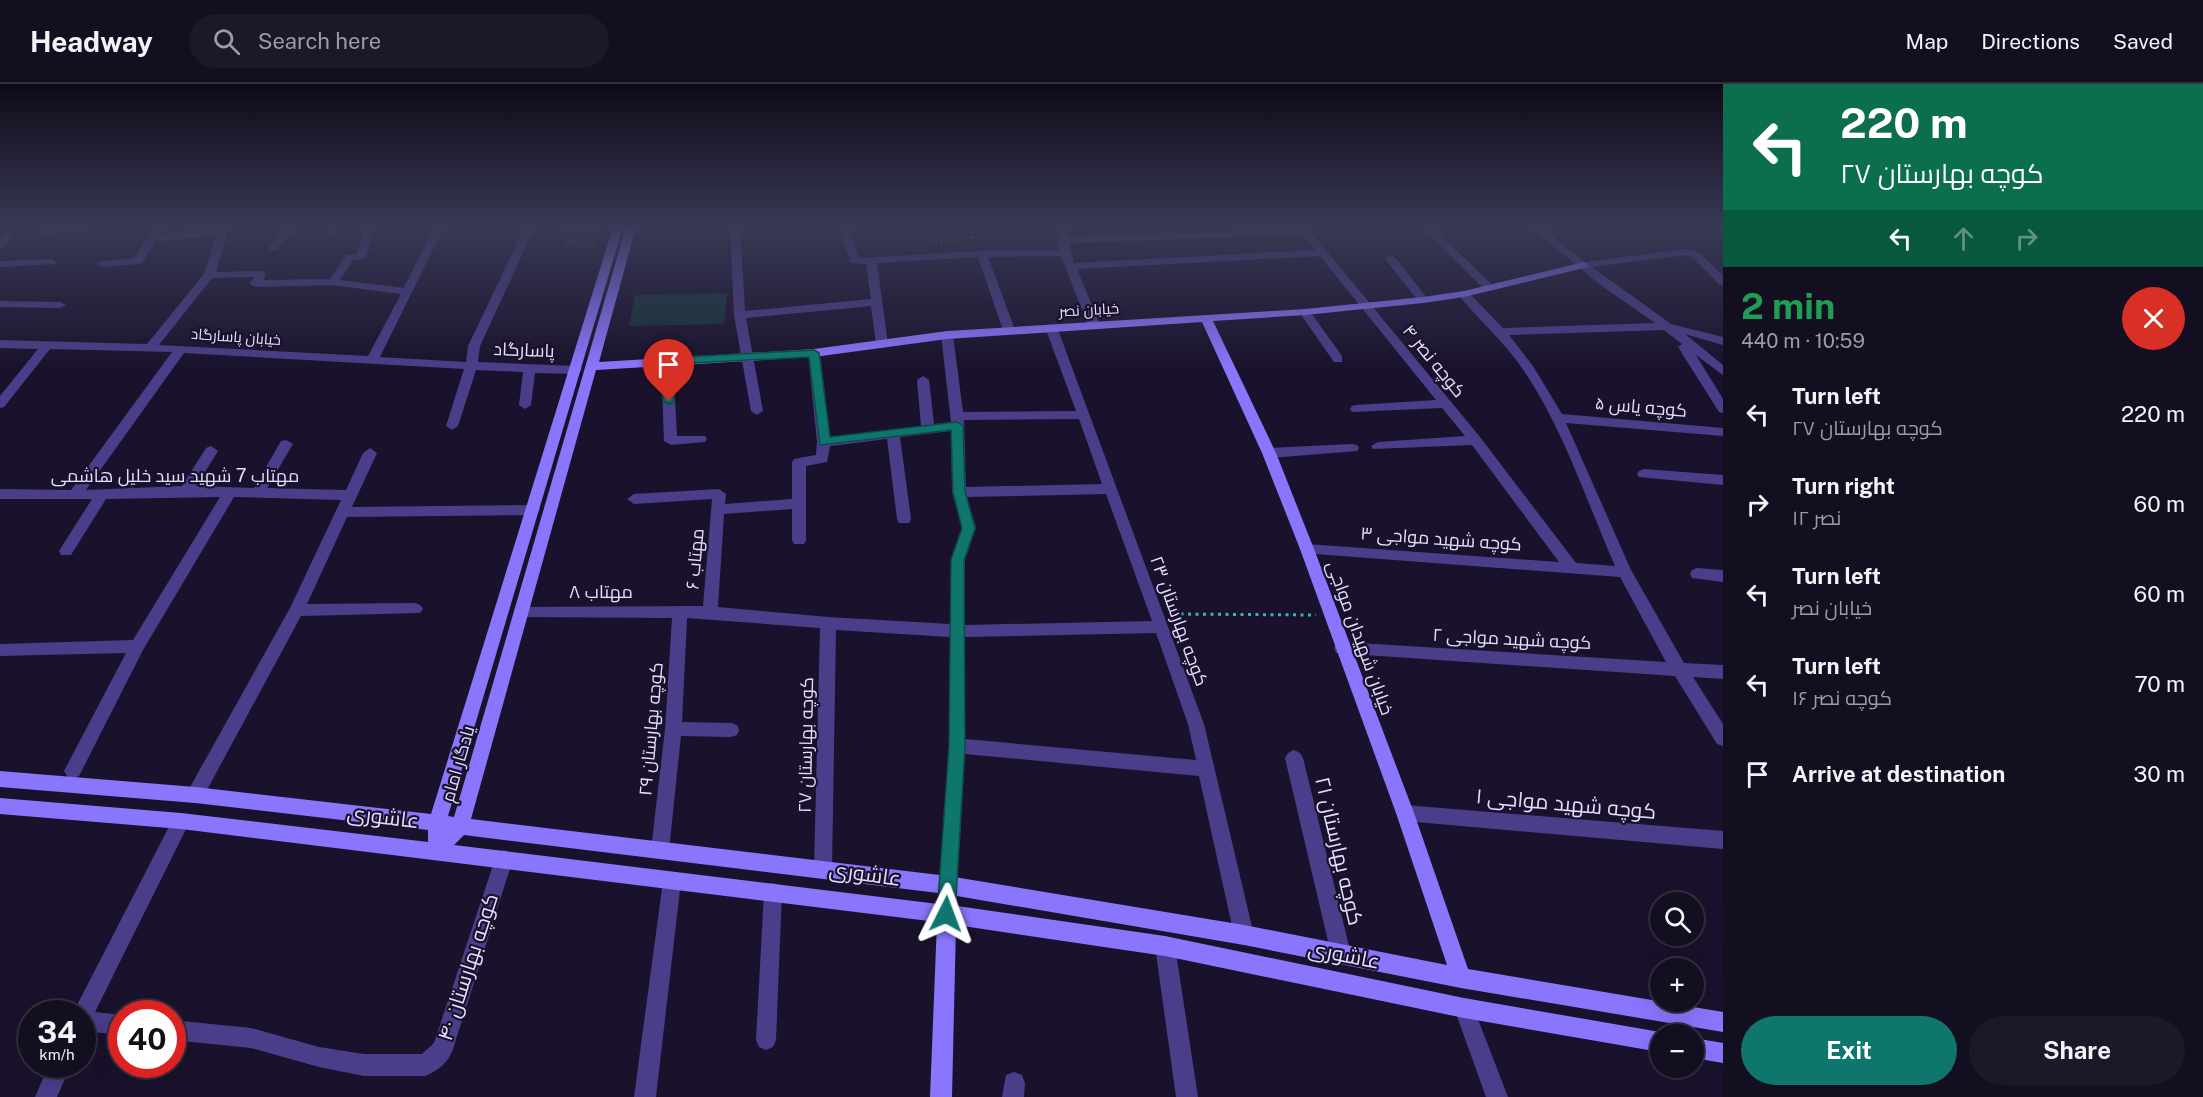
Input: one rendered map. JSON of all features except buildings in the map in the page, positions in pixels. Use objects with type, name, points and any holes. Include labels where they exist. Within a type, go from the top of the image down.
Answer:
[{"type":"street","points":[[150,348],[209,275],[247,274]]},
{"type":"street","points":[[261,274],[256,284],[333,282],[408,292]]},
{"type":"street","points":[[333,282],[338,274]]},
{"type":"street","points":[[372,360],[416,274]]},
{"type":"street","points":[[452,426],[471,366],[474,346],[508,274]]},
{"type":"street","name":"یادگار امام","points":[[437,851],[460,826],[593,366],[610,274]]},
{"type":"street","name":"یادگار امام","points":[[437,851],[437,823],[576,370],[610,274]]},
{"type":"street","points":[[738,274],[740,315],[757,411]]},
{"type":"street","points":[[873,274],[882,344]]},
{"type":"street","points":[[989,274],[1009,330]]},
{"type":"street","points":[[1074,274],[1094,325]]},
{"type":"street","name":"کوچه نصر ۴","points":[[1340,274],[1446,404],[1572,568]]},
{"type":"street","points":[[1403,274],[1423,300]]},
{"type":"street","points":[[1475,274],[1488,287]]},
{"type":"street","name":"خیابان نصر","points":[[593,366],[814,353],[946,335],[1009,330],[1305,312],[1464,294],[1546,274]]},
{"type":"street","points":[[1595,274],[1667,326],[1723,371]]},
{"type":"street","points":[[1464,294],[1500,332],[1530,370],[1557,418],[1625,573],[1679,669],[1723,739]]},
{"type":"street","points":[[740,315],[877,302]]},
{"type":"street","points":[[0,304],[60,305]]},
{"type":"street","points":[[1305,312],[1338,359]]},
{"type":"street","name":"خیابان شهیدان مواجی","points":[[1206,318],[1269,453],[1307,549],[1405,813],[1461,978]]},
{"type":"street","points":[[1667,326],[1694,361],[1723,409]]},
{"type":"street","points":[[1500,332],[1667,326],[1723,341]]},
{"type":"street","name":"کوچه بهارستان ۲۳","points":[[1051,327],[1196,724],[1244,935]]},
{"type":"street","points":[[941,1097],[946,924],[957,746],[958,560],[969,528],[959,492],[957,421],[946,335]]},
{"type":"street","name":"خیابان پاسارگاد","points":[[0,344],[181,349],[471,366]]},
{"type":"street","points":[[0,404],[46,346]]},
{"type":"street","points":[[75,495],[181,349]]},
{"type":"street","points":[[799,540],[799,462],[822,459],[824,442],[814,353]]},
{"type":"street","points":[[667,360],[671,441],[700,439]]},
{"type":"street","name":"پاسارگاد","points":[[471,366],[576,370]]},
{"type":"street","points":[[525,405],[529,369]]},
{"type":"street","points":[[923,380],[928,428]]},
{"type":"street","points":[[1356,409],[1446,404]]},
{"type":"street","points":[[824,442],[928,428],[957,421],[1083,415]]},
{"type":"street","name":"کوچه یاس ۵","points":[[1557,418],[1723,432]]},
{"type":"street","points":[[893,432],[904,519]]},
{"type":"street","points":[[1378,446],[1474,440]]},
{"type":"street","points":[[257,494],[286,444]]},
{"type":"street","points":[[1269,453],[1352,448]]},
{"type":"street","points":[[186,491],[211,451]]},
{"type":"street","points":[[195,795],[297,610],[370,453]]},
{"type":"street","points":[[1644,474],[1723,480]]},
{"type":"street","points":[[959,492],[1110,489]]},
{"type":"street","name":"مهتاب 7 شهید سید خلیل هاشمی","points":[[0,494],[75,495],[186,491],[349,495]]},
{"type":"street","points":[[72,771],[137,646],[230,492]]},
{"type":"street","points":[[66,551],[102,494]]},
{"type":"street","name":"مهتاب ۶","points":[[634,499],[719,494],[710,612]]},
{"type":"street","name":"مهتاب ۶","points":[[718,510],[799,503]]},
{"type":"street","points":[[341,512],[534,510]]},
{"type":"street","name":"کوچه شهید مواجی ۳","points":[[1307,549],[1625,573]]},
{"type":"street","points":[[1697,574],[1723,576]]},
{"type":"street","points":[[297,610],[415,609]]},
{"type":"street","name":"مهتاب ۸","points":[[522,611],[710,612],[828,623],[959,631],[1160,621]]},
{"type":"street","name":"کوچه بهارستان ۲۹","points":[[660,850],[673,729],[680,612]]},
{"type":"street","name":"کوچه بهارستان ۲۷","points":[[823,868],[828,623]]},
{"type":"street","points":[[0,650],[137,646]]},
{"type":"street","name":"کوچه شهید مواجی ۲","points":[[1342,648],[1723,672]]},
{"type":"street","points":[[673,729],[731,730]]},
{"type":"street","points":[[957,746],[1206,770]]},
{"type":"street","name":"کوچه بهارستان ۲۱","points":[[1294,758],[1341,954]]},
{"type":"street","name":"عاشوری","points":[[0,779],[195,795],[823,868],[948,885],[1244,935],[1461,978],[1723,1022]]},
{"type":"street","points":[[450,781],[455,785],[473,782]]},
{"type":"street","name":"عاشوری","points":[[0,806],[181,821],[504,859],[773,892],[946,924],[1165,946],[1464,1008],[1650,1040]]},
{"type":"street","name":"کوچه شهید مواجی ۱","points":[[1405,813],[1723,840]]},
{"type":"street","points":[[90,1000],[181,821]]},
{"type":"street","name":"کوچه بهارستان ۴۰","points":[[186,1031],[251,1038],[348,1063],[425,1065],[437,1057],[442,1049],[504,859]]},
{"type":"street","points":[[645,1097],[672,881]]},
{"type":"street","points":[[766,1040],[773,892]]},
{"type":"street","points":[[1165,946],[1187,1097]]},
{"type":"street","points":[[1464,1008],[1497,1097]]},
{"type":"street","points":[[1704,1050],[1723,1053]]},
{"type":"street","points":[[46,1097],[54,1078]]},
{"type":"path","points":[[1160,621],[1330,615]]},
{"type":"green space","points":[[727,293],[724,324],[629,326],[635,295]]},
{"type":"route","points":[[669,401],[667,360],[814,353],[824,442],[957,426],[959,492],[969,528],[958,560],[957,746],[946,914]]}]
